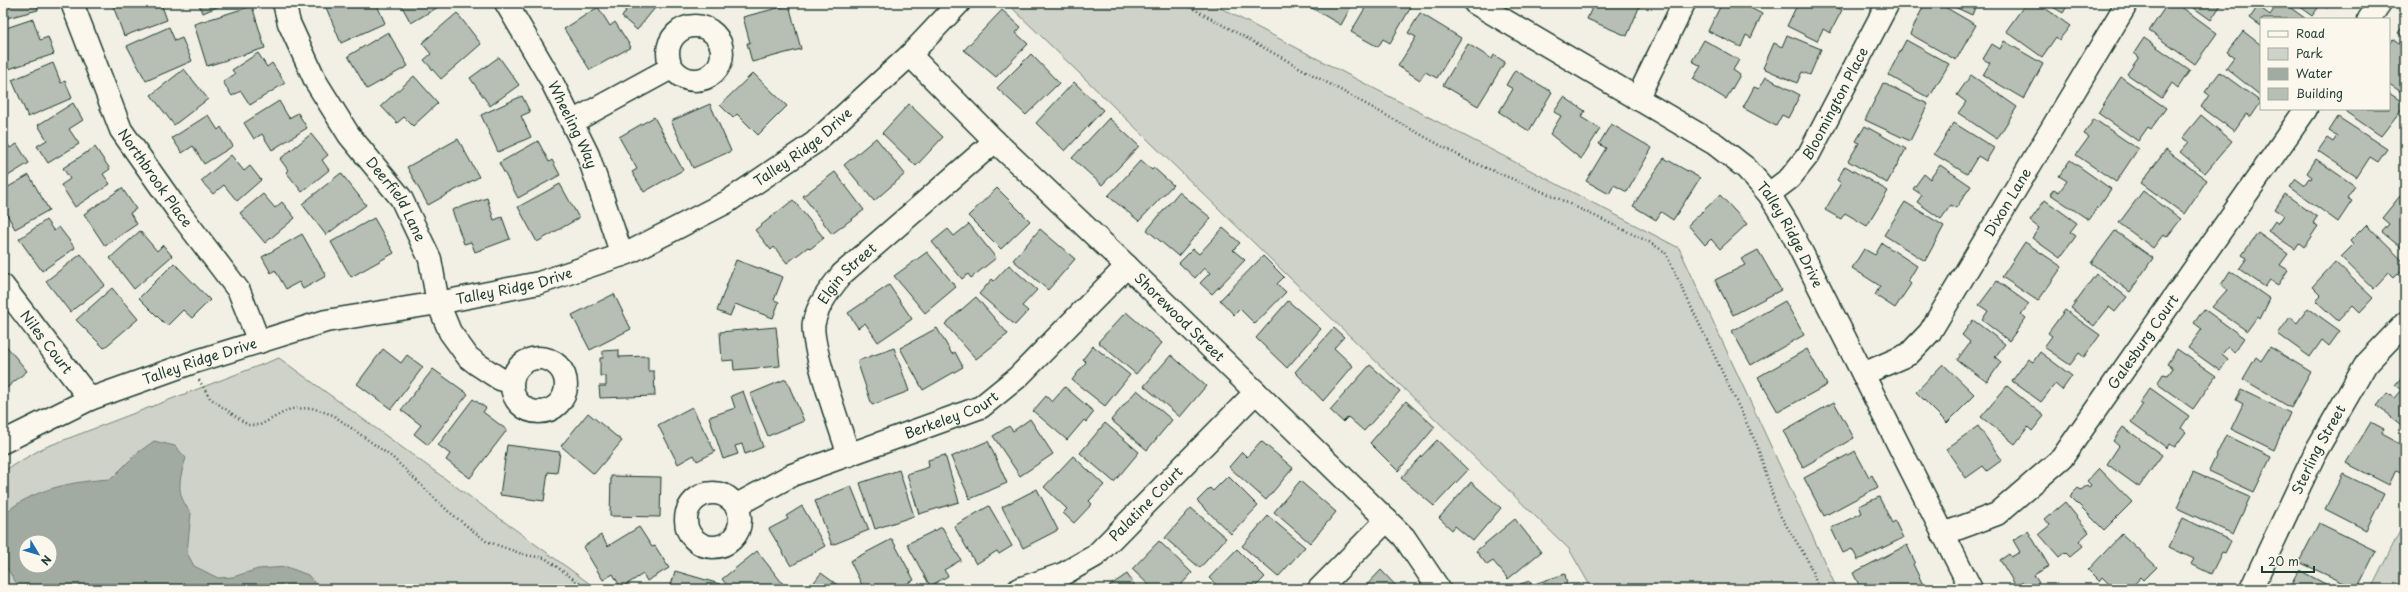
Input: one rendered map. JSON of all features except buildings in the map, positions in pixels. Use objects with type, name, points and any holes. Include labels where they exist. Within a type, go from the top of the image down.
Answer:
[{"type":"street","name":"Northbrook Place","points":[[72,3],[121,130],[178,212],[239,290],[259,342]]},
{"type":"street","name":"Deerfield Lane","points":[[284,3],[289,23],[316,82],[349,135],[401,198],[430,260],[438,303],[450,332],[468,357],[500,379],[512,382]]},
{"type":"street","name":"Wheeling Way","points":[[506,3],[550,78],[588,155],[622,255]]},
{"type":"street","name":"Talley Ridge Drive","points":[[3,442],[90,400],[194,362],[259,342],[326,322],[438,303],[539,282],[622,255],[727,202],[814,143],[910,55],[959,3]]},
{"type":"street","points":[[1638,99],[1684,3]]},
{"type":"street","name":"Bloomington Place","points":[[1769,194],[1790,178],[1809,154],[1888,3]]},
{"type":"street","name":"Dixon Lane","points":[[1863,374],[1909,354],[1930,332],[2127,3]]},
{"type":"street","points":[[2370,18],[2380,3]]},
{"type":"street","name":"Talley Ridge Drive","points":[[1479,4],[1715,144],[1746,168],[1769,194],[1788,226],[1971,589]]},
{"type":"street","name":"Shorewood Street","points":[[910,55],[995,141],[1126,266],[1404,537],[1439,589]]},
{"type":"street","points":[[572,122],[671,68]]},
{"type":"street","name":"Galesburg Court","points":[[1944,534],[1997,514],[2062,458],[2305,110]]},
{"type":"street","name":"Elgin Street","points":[[849,456],[815,346],[813,322],[826,295],[842,274],[995,141]]},
{"type":"street","name":"Berkeley Court","points":[[737,505],[792,476],[981,407],[1018,377],[1126,266]]},
{"type":"street","name":"Niles Court","points":[[3,286],[90,400]]},
{"type":"street","name":"Sterling Street","points":[[2251,589],[2316,452],[2366,364],[2405,323]]},
{"type":"street","name":"Palatine Court","points":[[1019,589],[1063,574],[1094,556],[1256,392]]},
{"type":"street","points":[[1319,589],[1387,520]]},
{"type":"path","points":[[1183,3],[1465,159],[1567,203],[1649,242],[1664,252],[1757,445],[1778,512],[1807,559],[1819,589]]},
{"type":"path","points":[[194,362],[200,381],[210,398],[248,425],[260,425],[290,409],[312,408],[333,416],[392,457],[448,510],[486,541],[524,556],[545,558],[587,589]]},
{"type":"green space","points":[[1007,3],[1211,3],[1679,248],[1837,589],[1592,589],[1569,549]]},
{"type":"green space","points":[[279,358],[597,589],[3,589],[3,471],[43,448]]},
{"type":"green space","points":[[2405,521],[2405,589],[2371,589]]},
{"type":"water","points":[[154,441],[175,446],[186,458],[180,480],[180,486],[182,499],[191,513],[187,553],[194,566],[218,578],[233,577],[258,569],[287,567],[308,575],[320,589],[20,589],[3,562],[3,515],[26,499],[54,488],[68,484],[111,479],[136,454]]}]
